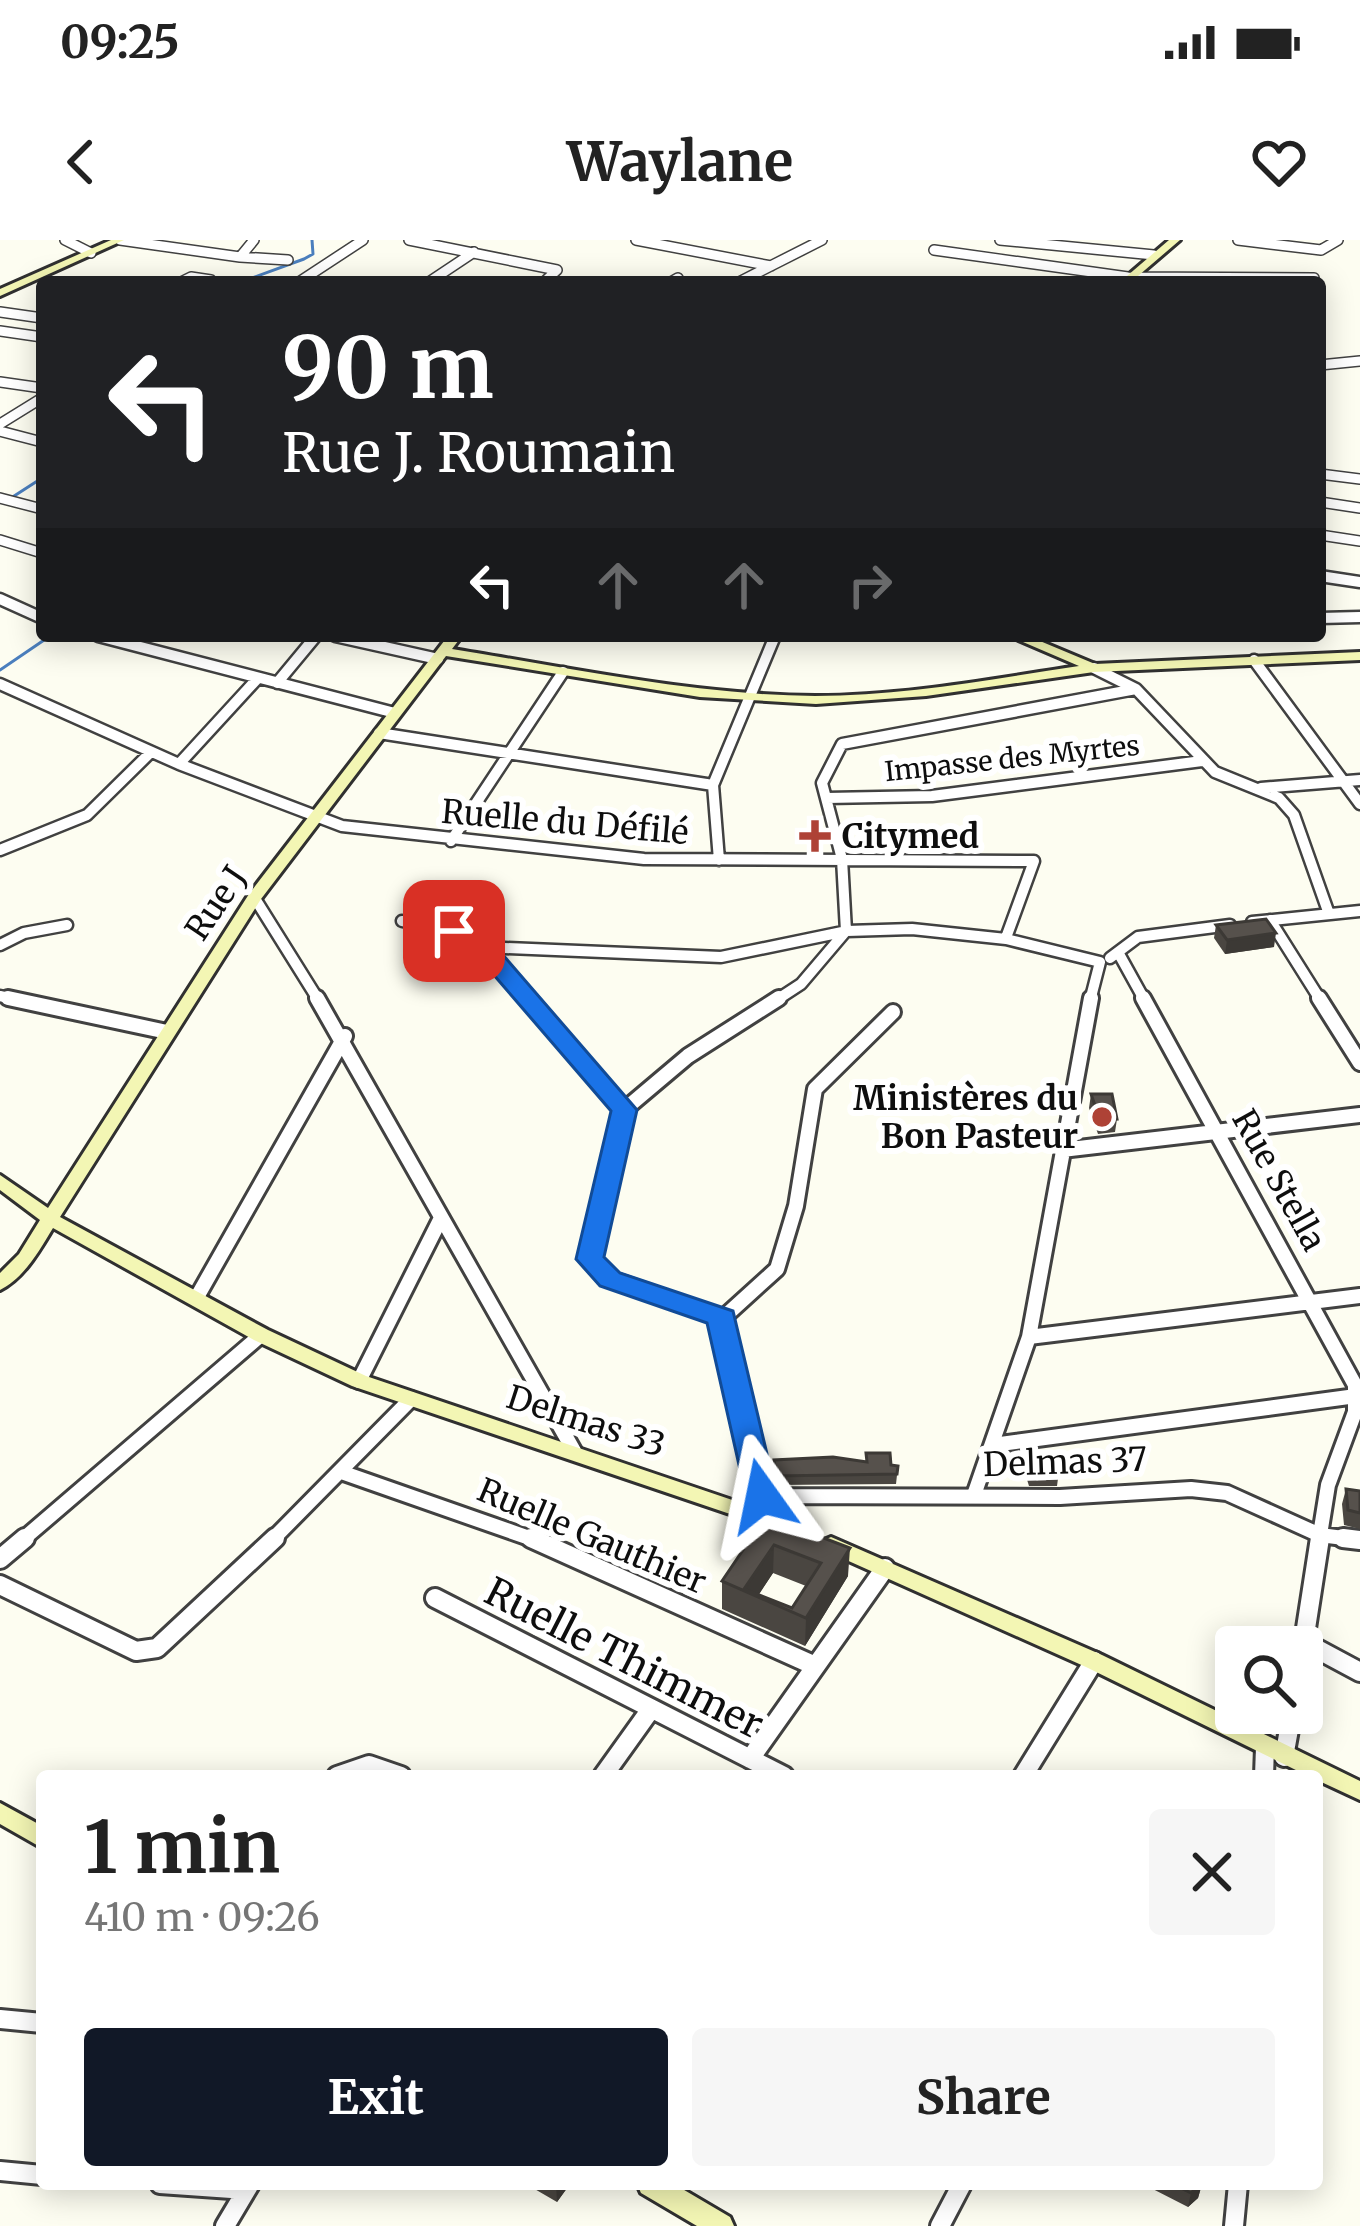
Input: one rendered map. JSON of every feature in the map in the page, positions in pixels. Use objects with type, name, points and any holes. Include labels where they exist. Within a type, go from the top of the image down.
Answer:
[{"type":"street","points":[[65,240],[91,253]]},
{"type":"street","points":[[39,276],[120,240],[288,260]]},
{"type":"street","points":[[240,257],[254,240]]},
{"type":"street","points":[[308,276],[364,240]]},
{"type":"street","points":[[409,240],[557,270],[550,276]]},
{"type":"street","points":[[636,240],[771,266]]},
{"type":"street","points":[[751,276],[822,240]]},
{"type":"street","points":[[1000,240],[1154,256]]},
{"type":"street","points":[[1130,276],[1175,240]]},
{"type":"street","points":[[1238,240],[1321,250],[1334,248],[1338,240]]},
{"type":"street","points":[[934,250],[1106,276]]},
{"type":"street","points":[[438,276],[474,253]]},
{"type":"street","points":[[0,293],[36,277]]},
{"type":"street","points":[[0,312],[36,317]]},
{"type":"street","points":[[0,331],[36,337]]},
{"type":"street","points":[[1326,365],[1360,362]]},
{"type":"street","points":[[0,382],[36,387]]},
{"type":"street","points":[[0,427],[36,402]]},
{"type":"street","points":[[0,427],[36,440]]},
{"type":"street","points":[[1326,475],[1360,479]]},
{"type":"street","points":[[0,498],[36,507]]},
{"type":"street","points":[[1326,503],[1360,508]]},
{"type":"street","points":[[1326,536],[1360,541]]},
{"type":"street","points":[[0,540],[36,551]]},
{"type":"street","points":[[1326,577],[1360,582]]},
{"type":"street","points":[[0,599],[36,615]]},
{"type":"street","points":[[1326,618],[1360,617]]},
{"type":"street","points":[[121,642],[394,713]]},
{"type":"street","points":[[278,683],[311,642]]},
{"type":"street","points":[[366,642],[748,696],[816,700],[926,692],[1094,668],[1360,656]]},
{"type":"street","name":"Rue J","points":[[0,1284],[50,1219],[254,897],[450,642]]},
{"type":"street","name":"Ruelle du Défilé","points":[[0,684],[179,764],[342,826],[451,841],[719,860],[718,796],[713,785],[772,642]]},
{"type":"street","points":[[1031,642],[1136,689],[1215,772],[1261,788],[1294,815],[1329,914]]},
{"type":"street","points":[[1254,660],[1360,804]]},
{"type":"street","points":[[451,841],[563,672]]},
{"type":"street","points":[[179,764],[258,678]]},
{"type":"street","points":[[723,1318],[595,1270],[590,1259],[624,1110],[688,1056],[801,984],[846,931],[842,860],[822,784],[827,765],[849,739],[1136,689]]},
{"type":"street","points":[[379,733],[713,785]]},
{"type":"street","points":[[0,850],[87,815],[151,752]]},
{"type":"street","name":"Impasse des Myrtes","points":[[827,798],[932,796],[1202,761]]},
{"type":"street","points":[[1261,788],[1360,780]]},
{"type":"street","points":[[719,860],[1034,861],[1006,935]]},
{"type":"street","points":[[254,897],[345,1036],[440,1220],[574,1451]]},
{"type":"street","points":[[483,946],[626,958],[724,957],[846,931],[1006,935],[1100,962],[1119,954],[1138,937],[1360,911]]},
{"type":"street","points":[[1270,920],[1360,1063]]},
{"type":"street","points":[[402,921],[454,931],[483,946],[624,1110]]},
{"type":"street","points":[[0,945],[24,933],[67,925]]},
{"type":"street","name":"Rue Stella","points":[[1119,954],[1312,1302],[1356,1396]]},
{"type":"street","points":[[974,1496],[1029,1337],[1082,1030],[1100,962]]},
{"type":"street","points":[[0,996],[167,1032]]},
{"type":"street","points":[[753,1502],[720,1328],[723,1318],[777,1269],[796,1206],[815,1089],[893,1012]]},
{"type":"street","points":[[197,1297],[345,1036]]},
{"type":"street","points":[[1062,1150],[1360,1115]]},
{"type":"street","name":"Delmas 33","points":[[0,1181],[50,1219],[261,1334],[359,1381],[574,1451],[753,1502],[1089,1670],[1314,1770]]},
{"type":"street","points":[[359,1381],[440,1220]]},
{"type":"street","points":[[1029,1337],[1360,1296]]},
{"type":"street","points":[[0,1559],[261,1334]]},
{"type":"street","points":[[993,1445],[1356,1396],[1355,1425],[1331,1472],[1306,1626]]},
{"type":"street","points":[[0,1585],[146,1652],[157,1648],[344,1473],[411,1399]]},
{"type":"street","name":"Ruelle Gauthier","points":[[344,1473],[507,1526],[813,1665]]},
{"type":"street","name":"Delmas 37","points":[[753,1502],[1211,1491],[1248,1499],[1320,1534],[1360,1540]]},
{"type":"street","points":[[750,1759],[885,1568]]},
{"type":"street","name":"Ruelle Thimmer","points":[[435,1598],[772,1770]]},
{"type":"street","points":[[1323,1656],[1360,1672]]},
{"type":"street","points":[[1027,1770],[1089,1670]]},
{"type":"street","points":[[608,1770],[651,1709]]},
{"type":"street","points":[[1267,1770],[1283,1734]]},
{"type":"street","points":[[346,1770],[376,1763],[389,1770]]},
{"type":"street","name":"Delmas 33","points":[[1323,1774],[1360,1791]]},
{"type":"street","points":[[0,1812],[36,1834]]},
{"type":"street","points":[[0,2019],[36,2022]]},
{"type":"street","points":[[0,2171],[36,2174]]},
{"type":"street","points":[[224,2226],[246,2190]]},
{"type":"street","points":[[660,2190],[722,2226]]},
{"type":"street","points":[[940,2226],[959,2190]]},
{"type":"street","points":[[1234,2226],[1237,2190]]},
{"type":"building","points":[[1266,919],[1276,933],[1227,940],[1216,925]]},
{"type":"building","points":[[1091,1094],[1112,1094],[1117,1119],[1100,1120]]},
{"type":"building","points":[[866,1453],[890,1453],[897,1474],[776,1476],[774,1460],[833,1457],[867,1462]]},
{"type":"building","points":[[1053,1453],[1059,1471],[1031,1471],[1026,1456]]},
{"type":"building","points":[[1346,1489],[1360,1491],[1360,1513],[1348,1510]]},
{"type":"building","points":[[766,1516],[850,1548],[806,1618],[722,1581]],"holes":[[[774,1545],[821,1563],[792,1608],[744,1589]]]},
{"type":"waterway","points":[[257,276],[313,254],[312,240]]},
{"type":"waterway","points":[[11,498],[36,482]]},
{"type":"waterway","points":[[0,670],[41,642]]},
{"type":"place","name":"Citymed","points":[[815,836]]},
{"type":"place","name":"Ministères du Bon Pasteur","points":[[1102,1117]]},
{"type":"route","points":[[454,931],[483,946],[624,1110],[590,1259],[595,1270],[610,1279],[723,1318],[720,1328],[762,1496]]}]
